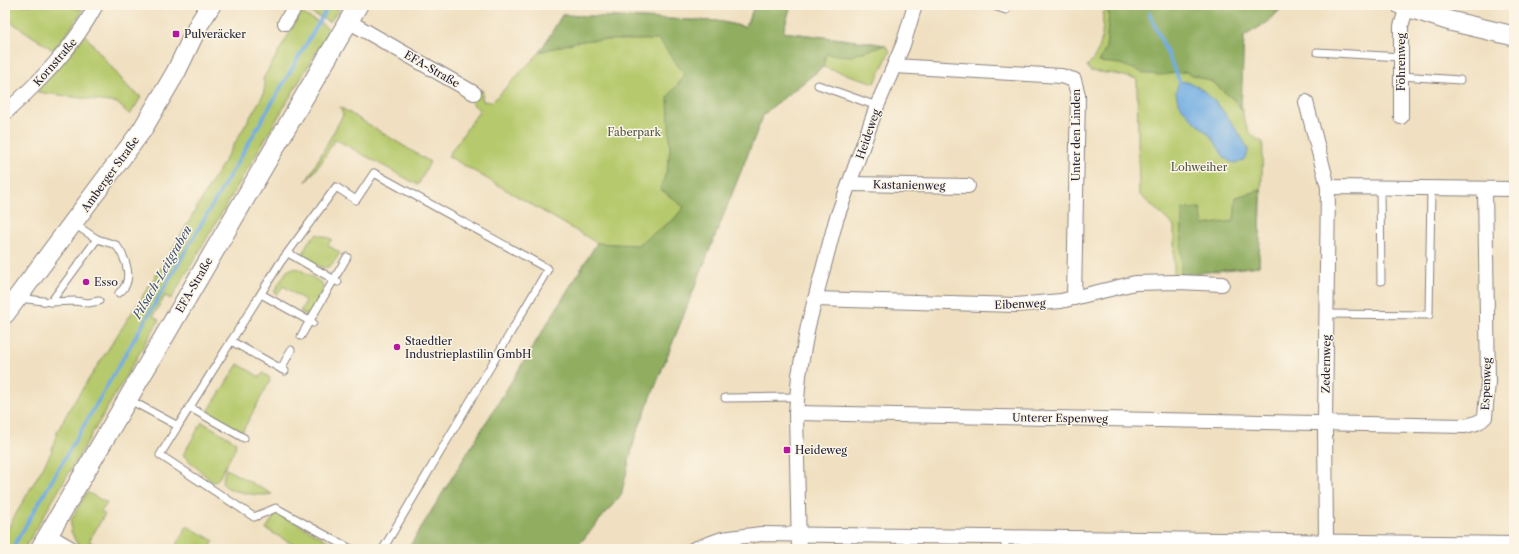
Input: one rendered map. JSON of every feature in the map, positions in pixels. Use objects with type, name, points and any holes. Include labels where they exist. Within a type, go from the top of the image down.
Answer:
[{"type":"street","name":"Kornstraße","points":[[5,112],[37,84],[72,44],[96,5]]},
{"type":"street","name":"Amberger Straße","points":[[199,24],[200,5]]},
{"type":"street","name":"Amberger Straße","points":[[5,314],[74,224],[150,116],[183,59],[199,24],[211,5]]},
{"type":"street","points":[[285,24],[296,5]]},
{"type":"street","name":"Heideweg","points":[[799,549],[796,397],[808,326],[836,220],[877,106],[895,66],[915,5]]},
{"type":"street","name":"Föhrenweg","points":[[1400,117],[1401,26],[1404,6],[1481,30],[1514,36]]},
{"type":"street","name":"EFA-Straße","points":[[44,542],[353,13],[474,93]]},
{"type":"street","name":"Unter den Linden","points":[[895,66],[1061,76],[1074,80],[1078,95],[1074,298]]},
{"type":"street","name":"Zedernweg","points":[[1306,102],[1328,187],[1325,423],[1326,541]]},
{"type":"street","name":"Kastanienweg","points":[[850,184],[968,186]]},
{"type":"street","points":[[1328,187],[1514,189]]},
{"type":"street","name":"Espenweg","points":[[1325,423],[1465,426],[1481,421],[1485,416],[1488,382],[1485,189]]},
{"type":"street","name":"Eibenweg","points":[[815,299],[1016,305],[1043,303],[1074,298],[1135,283],[1222,284]]},
{"type":"street","name":"Unterer Espenweg","points":[[796,413],[1325,423]]},
{"type":"street","points":[[694,549],[722,539],[746,534],[799,535],[951,543],[1326,541],[1514,544]]},
{"type":"street","points":[[44,542],[72,549]]},
{"type":"lane","points":[[991,5],[1006,10]]},
{"type":"lane","points":[[1317,52],[1401,57]]},
{"type":"lane","points":[[1401,76],[1460,80]]},
{"type":"lane","points":[[818,86],[877,106]]},
{"type":"lane","points":[[351,549],[276,508],[254,517],[160,455],[261,294],[288,253],[336,187],[356,200],[374,173],[548,269],[383,549]]},
{"type":"lane","points":[[1380,188],[1381,281]]},
{"type":"lane","points":[[1326,314],[1429,315],[1431,189]]},
{"type":"lane","points":[[74,224],[97,239],[116,245],[124,259],[128,280],[127,285],[119,293]]},
{"type":"lane","points":[[50,302],[97,239]]},
{"type":"lane","points":[[288,253],[336,281]]},
{"type":"lane","points":[[301,336],[312,322],[336,281],[347,257]]},
{"type":"lane","points":[[261,294],[312,322]]},
{"type":"lane","points":[[17,298],[50,302],[75,301],[88,303],[99,301]]},
{"type":"lane","points":[[231,341],[283,370],[291,350]]},
{"type":"lane","points":[[725,398],[796,397]]},
{"type":"lane","points":[[128,399],[178,426]]},
{"type":"lane","points":[[189,407],[244,438]]},
{"type":"green space","points":[[5,5],[75,5],[74,7],[83,10],[66,35],[53,50],[5,18]]},
{"type":"green space","points":[[305,5],[342,5],[330,22],[303,9]]},
{"type":"green space","name":"Faberpark","points":[[755,5],[791,5],[783,32],[885,45],[890,51],[875,83],[823,67],[772,107],[763,116],[635,437],[621,495],[575,549],[408,549],[597,243],[448,156],[480,110],[471,103],[480,90],[483,91],[483,101],[492,102],[540,52],[562,15],[718,21],[745,27]]},
{"type":"green space","name":"Faberpark","points":[[755,5],[791,5],[783,32],[885,45],[851,56],[826,54],[823,67],[772,107],[763,116],[635,437],[621,495],[575,549],[408,549],[597,243],[637,245],[674,219],[684,207],[660,189],[667,170],[670,149],[668,97],[685,75],[659,40],[591,40],[576,42],[540,52],[562,15],[718,21],[745,27]]},
{"type":"green space","name":"Lohweiher","points":[[1144,5],[1279,5],[1280,10],[1268,22],[1244,36],[1241,79],[1242,111],[1246,125],[1253,136],[1263,142],[1259,266],[1174,276],[1174,226],[1139,194],[1137,79],[1115,74],[1090,71],[1087,66],[1097,54],[1099,48],[1102,35],[1103,12],[1129,9]]},
{"type":"green space","points":[[1144,5],[1283,5],[1268,22],[1244,36],[1241,109],[1233,99],[1212,82],[1185,72],[1161,75],[1147,74],[1120,64],[1099,62],[1106,48],[1109,11]]},
{"type":"green space","points":[[301,13],[327,27],[327,34],[171,299],[165,296],[153,316],[159,320],[24,549],[5,549],[5,533],[51,453],[57,432],[70,408],[168,257],[263,95],[265,86],[263,79]]},
{"type":"green space","points":[[85,35],[128,87],[141,97],[130,115],[117,103],[37,92]]},
{"type":"green space","points":[[340,107],[430,162],[418,185],[335,139],[321,163],[306,182],[343,115]]},
{"type":"green space","points":[[1261,190],[1259,266],[1181,275],[1182,209],[1200,208],[1203,225],[1234,221],[1236,197]]},
{"type":"green space","points":[[317,234],[332,239],[328,245],[340,253],[329,267],[317,266],[307,261],[303,256],[308,242]]},
{"type":"green space","points":[[293,268],[299,269],[322,283],[323,287],[321,296],[314,309],[307,315],[300,312],[306,301],[283,286],[277,295],[275,293],[275,290],[287,271]]},
{"type":"green space","points":[[238,364],[260,377],[263,373],[269,377],[270,381],[242,432],[207,413]]},
{"type":"green space","points":[[202,422],[236,442],[235,449],[219,478],[215,482],[211,481],[183,455]]},
{"type":"green space","points":[[226,469],[272,494],[260,495],[229,489],[224,486],[222,482]]},
{"type":"green space","points":[[87,492],[107,503],[101,512],[105,514],[89,541],[103,549],[88,549],[76,542],[71,531],[71,520]]},
{"type":"green space","points":[[278,512],[333,544],[331,549],[301,549],[266,529]]},
{"type":"green space","points":[[187,526],[214,541],[209,549],[182,549],[176,546]]},
{"type":"water","name":"Lohweiher","points":[[1180,82],[1189,83],[1199,88],[1210,96],[1220,107],[1237,130],[1248,149],[1245,159],[1236,163],[1229,161],[1222,154],[1208,133],[1186,113],[1177,97],[1176,90]]},
{"type":"waterway","name":"Pilsach-Leitgraben","points":[[12,549],[329,5]]},
{"type":"waterway","points":[[1149,13],[1180,82]]},
{"type":"place","name":"Pulveräcker","points":[[176,34]]},
{"type":"place","name":"Esso","points":[[86,282]]},
{"type":"place","name":"Staedtler Industrieplastilin GmbH","points":[[397,347]]},
{"type":"place","name":"Heideweg","points":[[787,450]]}]
